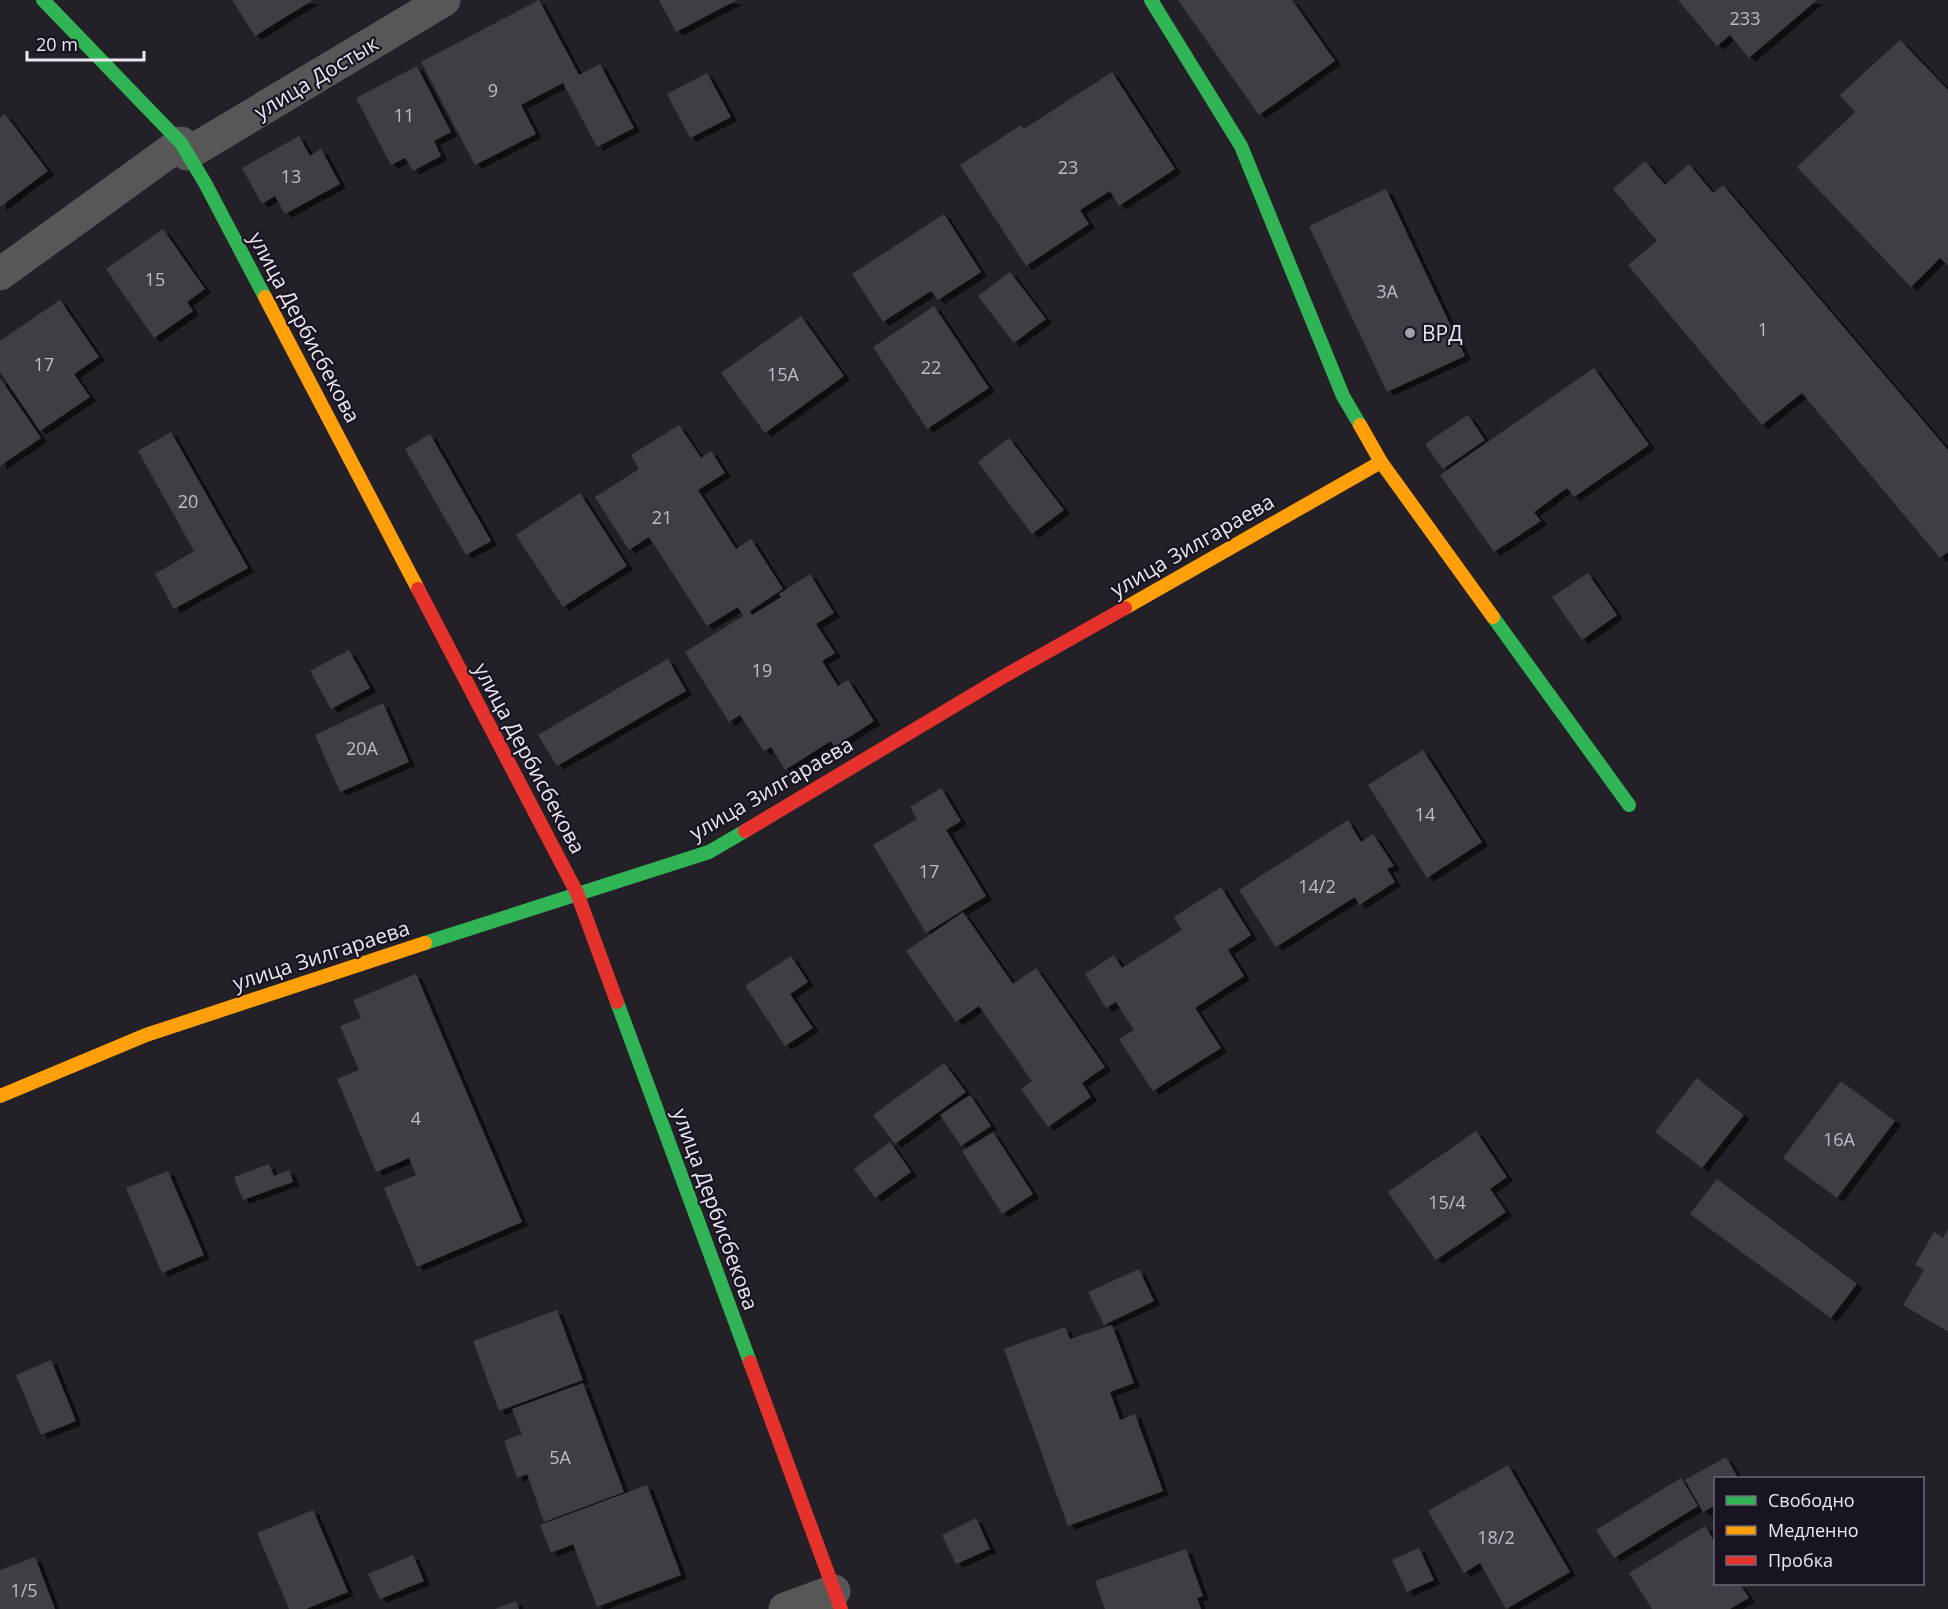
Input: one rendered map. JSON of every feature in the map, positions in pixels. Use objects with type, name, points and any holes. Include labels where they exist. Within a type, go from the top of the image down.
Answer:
[{"type":"street","name":"улица Дербисбекова","points":[[43,0],[184,148],[206,183],[577,893],[837,1600]]},
{"type":"street","name":"улица Достык","points":[[0,274],[184,148],[444,0]]},
{"type":"street","points":[[1150,0],[1241,146],[1343,396],[1381,462],[1629,805]]},
{"type":"street","name":"улица Зилгараева","points":[[0,1096],[146,1035],[577,893],[710,852],[1000,678],[1381,462]]},
{"type":"street","points":[[785,1609],[837,1600]]},
{"type":"building","points":[[232,0],[313,0],[255,36]]},
{"type":"building","points":[[539,0],[579,75],[600,64],[634,128],[597,147],[563,83],[521,105],[536,134],[475,165],[421,62]]},
{"type":"building","points":[[659,0],[737,0],[676,32]]},
{"type":"building","points":[[1178,0],[1292,0],[1335,61],[1259,115]]},
{"type":"building","points":[[1678,0],[1817,0],[1749,58],[1730,35],[1717,46]]},
{"type":"building","points":[[1900,40],[1948,90],[1948,266],[1940,258],[1911,287],[1797,167],[1855,112],[1840,95]]},
{"type":"building","points":[[417,66],[451,132],[434,141],[441,156],[413,171],[405,158],[391,165],[356,98]]},
{"type":"building","points":[[1112,72],[1175,169],[1119,206],[1110,191],[1080,210],[1089,224],[1026,266],[960,165],[1021,125],[1024,129]]},
{"type":"building","points":[[707,73],[731,117],[690,138],[667,94]]},
{"type":"building","points":[[5,114],[48,171],[0,207],[0,118]]},
{"type":"building","points":[[299,136],[310,156],[321,149],[340,184],[285,214],[275,196],[262,204],[242,168]]},
{"type":"building","points":[[1645,161],[1665,185],[1689,164],[1713,193],[1723,185],[1948,450],[1948,552],[1940,558],[1802,393],[1762,425],[1628,265],[1657,241],[1613,189]]},
{"type":"building","points":[[1386,189],[1465,356],[1387,392],[1309,226]]},
{"type":"building","points":[[944,214],[981,272],[938,300],[931,291],[883,322],[852,274]]},
{"type":"building","points":[[163,229],[205,289],[187,302],[193,311],[154,338],[106,269]]},
{"type":"building","points":[[1010,272],[1046,319],[1014,343],[978,296]]},
{"type":"building","points":[[60,300],[99,357],[74,374],[90,397],[40,431],[0,372],[0,341]]},
{"type":"building","points":[[934,306],[989,388],[927,429],[873,347]]},
{"type":"building","points":[[801,316],[844,376],[765,433],[721,373]]},
{"type":"building","points":[[1594,368],[1649,445],[1574,497],[1567,488],[1534,512],[1541,521],[1494,552],[1440,475]]},
{"type":"building","points":[[0,378],[41,438],[0,466]]},
{"type":"building","points":[[1468,415],[1485,440],[1443,469],[1425,444]]},
{"type":"building","points":[[679,425],[701,458],[711,451],[725,473],[698,490],[736,549],[751,539],[783,589],[750,611],[752,615],[781,597],[779,594],[810,574],[834,613],[816,624],[835,653],[822,661],[838,686],[848,680],[874,721],[834,747],[831,741],[785,770],[771,747],[764,751],[740,715],[729,722],[685,652],[743,616],[738,607],[707,626],[649,537],[629,550],[595,497],[639,469],[631,455]]},
{"type":"building","points":[[171,432],[248,568],[174,609],[155,574],[194,551],[138,451]]},
{"type":"building","points":[[430,434],[491,541],[466,555],[405,449]]},
{"type":"building","points":[[1009,438],[1064,510],[1032,534],[978,462]]},
{"type":"building","points":[[580,493],[627,566],[563,607],[516,535]]},
{"type":"building","points":[[1588,573],[1617,615],[1582,640],[1552,597]]},
{"type":"building","points":[[349,650],[370,688],[331,709],[310,671]]},
{"type":"building","points":[[668,659],[686,691],[557,766],[538,735]]},
{"type":"building","points":[[383,703],[409,762],[340,792],[315,735]]},
{"type":"building","points":[[1423,750],[1482,842],[1427,878],[1368,785]]},
{"type":"building","points":[[941,788],[961,821],[946,830],[986,896],[926,933],[873,845],[917,819],[910,807]]},
{"type":"building","points":[[1348,820],[1361,842],[1373,834],[1394,866],[1387,869],[1395,882],[1359,905],[1355,897],[1276,947],[1239,890]]},
{"type":"building","points":[[1221,887],[1251,935],[1228,950],[1244,976],[1195,1008],[1221,1048],[1153,1091],[1119,1039],[1134,1030],[1116,1002],[1106,1008],[1085,974],[1114,955],[1122,968],[1182,930],[1174,917]]},
{"type":"building","points":[[963,912],[1013,984],[1036,968],[1105,1067],[1082,1083],[1091,1097],[1048,1127],[1021,1089],[1032,1081],[979,1006],[956,1022],[906,951]]},
{"type":"building","points":[[791,956],[808,982],[790,994],[813,1028],[785,1046],[745,986]]},
{"type":"building","points":[[416,974],[522,1222],[417,1267],[384,1188],[416,1175],[409,1158],[376,1172],[337,1079],[359,1070],[340,1026],[361,1018],[353,1000]]},
{"type":"building","points":[[944,1063],[966,1092],[895,1144],[873,1115]]},
{"type":"building","points":[[1697,1078],[1744,1115],[1702,1168],[1655,1132]]},
{"type":"building","points":[[1841,1081],[1895,1121],[1837,1198],[1783,1158]]},
{"type":"building","points":[[970,1095],[991,1126],[961,1146],[940,1115]]},
{"type":"building","points":[[1476,1131],[1507,1177],[1490,1189],[1506,1212],[1436,1260],[1388,1192]]},
{"type":"building","points":[[993,1132],[1033,1194],[1002,1214],[962,1151]]},
{"type":"building","points":[[890,1142],[911,1172],[875,1198],[854,1169]]},
{"type":"building","points":[[269,1164],[274,1176],[289,1170],[293,1182],[243,1200],[234,1177]]},
{"type":"building","points":[[168,1171],[204,1255],[162,1273],[126,1188]]},
{"type":"building","points":[[1717,1179],[1857,1284],[1831,1318],[1690,1214]]},
{"type":"building","points":[[1948,1229],[1948,1332],[1903,1305],[1924,1270],[1915,1265],[1934,1232],[1943,1238]]},
{"type":"building","points":[[1139,1269],[1154,1301],[1104,1325],[1088,1292]]},
{"type":"building","points":[[557,1310],[583,1380],[499,1411],[473,1341]]},
{"type":"building","points":[[1112,1325],[1134,1383],[1110,1392],[1120,1420],[1135,1414],[1163,1491],[1068,1526],[1004,1349],[1065,1327],[1070,1339]]},
{"type":"building","points":[[51,1360],[76,1421],[41,1435],[16,1375]]},
{"type":"building","points":[[583,1383],[624,1492],[544,1522],[527,1474],[517,1478],[504,1441],[522,1434],[512,1409]]},
{"type":"building","points":[[1726,1457],[1737,1477],[1714,1477],[1714,1506],[1703,1512],[1685,1480]]},
{"type":"building","points":[[1508,1465],[1570,1572],[1506,1609],[1480,1563],[1464,1573],[1428,1511]]},
{"type":"building","points":[[1681,1478],[1698,1506],[1614,1558],[1596,1530]]},
{"type":"building","points":[[647,1485],[681,1575],[597,1607],[573,1544],[551,1553],[540,1525]]},
{"type":"building","points":[[313,1510],[348,1592],[306,1609],[289,1609],[257,1533]]},
{"type":"building","points":[[976,1518],[990,1549],[956,1564],[942,1535]]},
{"type":"building","points":[[1705,1526],[1714,1541],[1714,1585],[1741,1585],[1749,1598],[1730,1609],[1652,1609],[1629,1573]]},
{"type":"building","points":[[1419,1548],[1434,1580],[1407,1592],[1392,1560]]},
{"type":"building","points":[[1186,1549],[1203,1596],[1197,1598],[1201,1609],[1105,1609],[1095,1581]]},
{"type":"building","points":[[413,1555],[424,1581],[380,1599],[368,1574]]},
{"type":"building","points":[[35,1557],[55,1609],[0,1609],[0,1570]]},
{"type":"building","points":[[516,1601],[519,1609],[495,1609]]},
{"type":"traffic: fast","points":[[43,0],[181,143],[205,183],[265,297]]},
{"type":"traffic: fast","points":[[1151,0],[1241,146],[1343,396],[1360,425]]},
{"type":"traffic: fast","points":[[1493,617],[1629,805]]},
{"type":"traffic: fast","points":[[425,943],[709,852],[745,831]]},
{"type":"traffic: fast","points":[[617,1002],[750,1362]]},
{"type":"traffic: slow","points":[[265,297],[418,589]]},
{"type":"traffic: slow","points":[[1360,425],[1381,462],[1493,617]]},
{"type":"traffic: slow","points":[[1125,608],[1381,462]]},
{"type":"traffic: slow","points":[[0,1096],[146,1035],[425,943]]},
{"type":"traffic: jam","points":[[418,589],[577,893],[617,1002]]},
{"type":"traffic: jam","points":[[745,831],[1001,678],[1125,608]]},
{"type":"traffic: jam","points":[[750,1362],[841,1609]]},
{"type":"place","name":"ВРД","points":[[1410,333]]}]
